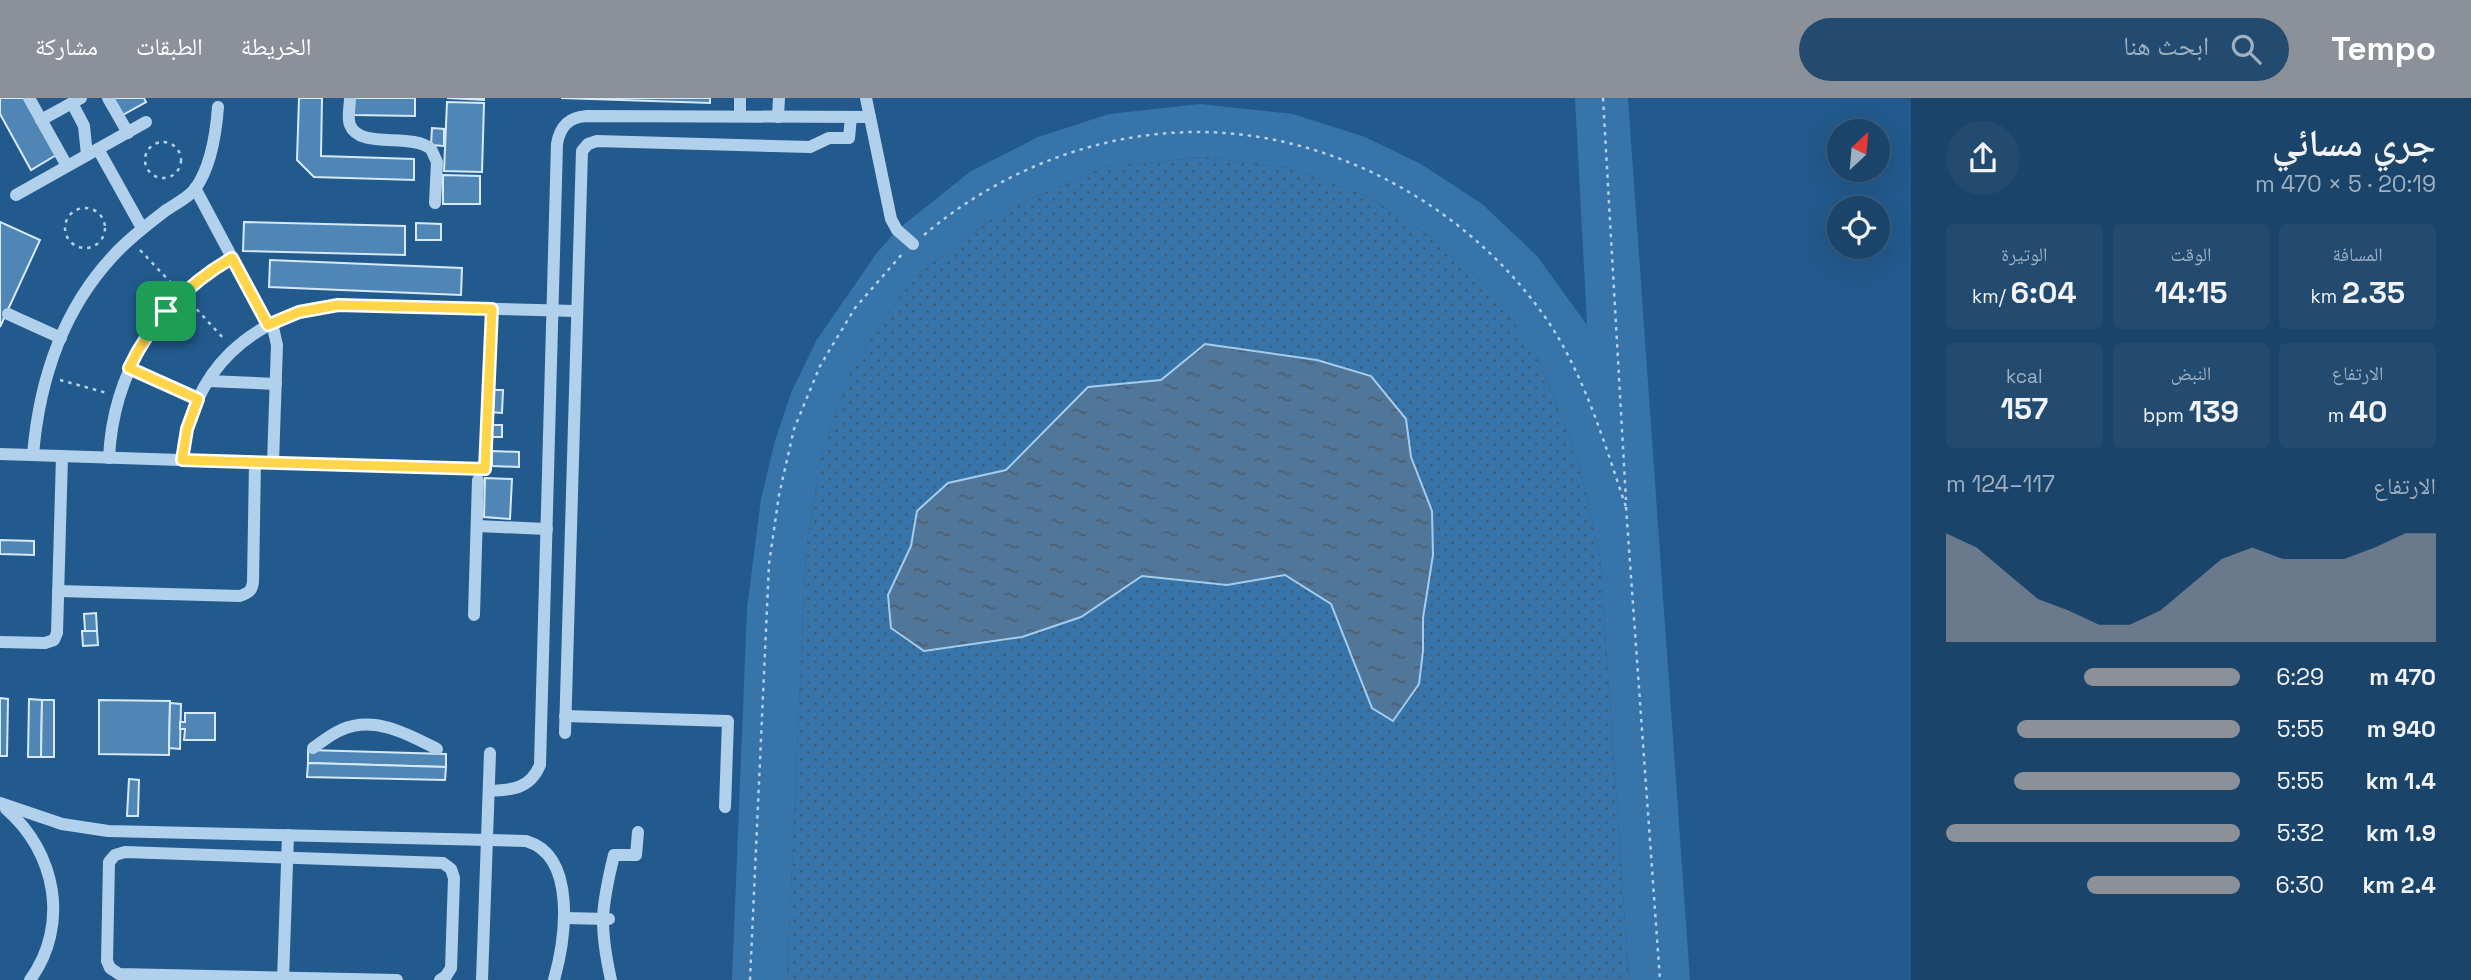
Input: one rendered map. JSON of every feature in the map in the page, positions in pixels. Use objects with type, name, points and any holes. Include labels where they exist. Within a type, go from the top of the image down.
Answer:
[{"type":"street","points":[[29,98],[67,166]]},
{"type":"street","points":[[108,98],[128,133]]},
{"type":"street","points":[[350,98],[349,122],[358,135],[416,142],[431,149],[437,162],[435,203]]},
{"type":"street","points":[[740,98],[740,117]]},
{"type":"street","points":[[778,117],[779,98]]},
{"type":"street","points":[[866,98],[891,219],[897,230],[913,244]]},
{"type":"street","points":[[41,120],[76,101],[84,126],[142,228]]},
{"type":"street","points":[[33,456],[46,376],[74,310],[100,272],[142,228],[195,188],[212,148],[218,107]]},
{"type":"street","points":[[489,790],[519,788],[533,779],[540,765],[557,144],[563,126],[570,120],[587,116],[870,117]]},
{"type":"street","points":[[565,733],[581,156],[588,144],[597,141],[810,147],[829,138],[849,138],[851,117]]},
{"type":"street","points":[[16,195],[146,122]]},
{"type":"street","points":[[84,126],[98,149]]},
{"type":"street","points":[[0,454],[273,463],[277,345],[270,324],[195,188]]},
{"type":"street","points":[[109,458],[119,396],[129,368],[152,329],[174,302],[201,278],[232,258]]},
{"type":"street","points":[[182,460],[187,429],[208,380],[234,349],[270,324],[299,312],[338,305],[576,311]]},
{"type":"street","points":[[8,314],[61,338]]},
{"type":"street","points":[[208,380],[276,384]]},
{"type":"street","points":[[0,642],[45,643],[54,640],[57,633],[62,456]]},
{"type":"street","points":[[58,591],[246,594],[253,582],[255,462]]},
{"type":"street","points":[[474,615],[478,481]]},
{"type":"street","points":[[477,526],[547,529]]},
{"type":"street","points":[[565,716],[728,721],[725,807]]},
{"type":"street","points":[[313,748],[338,732],[358,726],[396,729],[437,749]]},
{"type":"street","points":[[482,980],[491,753]]},
{"type":"street","points":[[0,803],[62,824],[108,831],[526,841],[545,850],[551,857],[559,878],[564,918],[562,948],[554,980]]},
{"type":"street","points":[[0,803],[19,820],[36,841],[47,866],[53,892],[54,919],[48,945],[38,970],[30,980]]},
{"type":"street","points":[[611,980],[602,939],[603,897],[614,855],[636,855],[638,832]]},
{"type":"street","points":[[283,979],[288,835]]},
{"type":"street","points":[[397,980],[283,979],[114,972],[107,961],[108,867],[115,855],[125,852],[437,862],[448,865],[454,878],[451,968],[440,980]]},
{"type":"street","points":[[564,918],[602,919]]},
{"type":"path","points":[[1603,98],[1626,506],[1660,980]]},
{"type":"path","points":[[750,980],[769,564],[779,495],[794,429],[820,366],[855,308],[899,256],[951,212],[1009,177],[1072,152],[1138,137],[1197,132],[1265,138],[1331,155],[1394,182],[1451,219],[1502,265],[1545,317],[1579,376],[1626,506]]},
{"type":"path","points":[[156,142],[174,145],[181,155],[180,167],[172,176],[154,176],[149,173],[144,162],[147,150],[156,142]]},
{"type":"path","points":[[87,207],[99,213],[105,225],[105,232],[92,247],[79,247],[68,240],[65,220],[74,210],[87,207]]},
{"type":"path","points":[[273,463],[485,469],[492,309]]},
{"type":"path","points":[[129,368],[198,399]]},
{"type":"path","points":[[46,376],[119,396]]},
{"type":"shaded area","points":[[1575,98],[1628,98],[1690,980],[1629,980],[1600,558],[1579,462],[1538,357],[1491,289],[1433,238],[1367,196],[1289,168],[1204,157],[1104,167],[1002,212],[912,278],[854,364],[823,447],[806,547],[787,980],[732,980],[747,608],[761,499],[775,441],[791,393],[816,341],[876,254],[897,230],[971,171],[1038,137],[1109,114],[1200,104],[1293,114],[1365,137],[1421,164],[1482,204],[1537,256],[1587,325]]},
{"type":"shaded area","points":[[1204,157],[1289,168],[1367,196],[1433,238],[1491,289],[1538,357],[1579,462],[1600,558],[1629,980],[787,980],[806,547],[823,447],[854,364],[912,278],[1002,212],[1104,167]]},
{"type":"water","points":[[1205,344],[1317,360],[1371,376],[1406,419],[1411,457],[1432,511],[1433,555],[1423,618],[1419,684],[1393,721],[1372,708],[1331,604],[1285,575],[1227,585],[1142,576],[1081,617],[1022,637],[924,651],[891,628],[888,595],[911,546],[917,511],[948,483],[1006,470],[1088,387],[1161,380]]},
{"type":"building","points":[[0,98],[27,98],[58,154],[31,170],[0,114]]},
{"type":"building","points":[[111,98],[144,98],[146,102],[121,116]]},
{"type":"building","points":[[299,98],[322,98],[321,156],[414,159],[414,180],[314,177],[297,160]]},
{"type":"building","points":[[354,98],[415,98],[415,116],[354,115]]},
{"type":"building","points":[[447,98],[484,98],[484,100]]},
{"type":"building","points":[[561,98],[710,98],[710,103]]},
{"type":"building","points":[[447,102],[484,103],[482,172],[444,171]]},
{"type":"building","points":[[432,128],[444,129],[444,146],[431,145]]},
{"type":"building","points":[[443,175],[480,176],[480,204],[443,204]]},
{"type":"building","points":[[0,222],[40,240],[0,327]]},
{"type":"building","points":[[244,222],[405,226],[405,255],[243,251]]},
{"type":"building","points":[[416,223],[441,224],[441,240],[416,240]]},
{"type":"building","points":[[270,260],[462,268],[461,295],[269,287]]},
{"type":"building","points":[[491,390],[503,390],[502,413],[490,412]]},
{"type":"building","points":[[490,425],[502,425],[502,437],[490,437]]},
{"type":"building","points":[[492,451],[519,452],[519,467],[492,466]]},
{"type":"building","points":[[485,478],[512,479],[510,519],[484,517]]},
{"type":"building","points":[[0,540],[34,541],[34,555],[0,554]]},
{"type":"building","points":[[96,613],[97,631],[85,631],[84,614]]},
{"type":"building","points":[[82,631],[97,631],[98,645],[83,646]]},
{"type":"building","points":[[0,698],[8,699],[7,756],[0,756]]},
{"type":"building","points":[[29,699],[42,700],[41,757],[28,757]]},
{"type":"building","points":[[42,700],[54,700],[54,757],[41,757]]},
{"type":"building","points":[[99,700],[170,701],[169,755],[99,754]]},
{"type":"building","points":[[170,703],[181,704],[180,749],[169,748]]},
{"type":"building","points":[[185,713],[215,713],[215,740],[184,740],[185,729],[180,729],[180,722],[185,722]]},
{"type":"building","points":[[308,750],[446,754],[446,767],[308,763]]},
{"type":"building","points":[[308,763],[446,767],[445,780],[307,777]]},
{"type":"building","points":[[129,779],[139,780],[138,816],[127,816]]},
{"type":"route","points":[[232,258],[268,325],[299,312],[338,305],[492,309],[485,469],[182,460],[187,429],[198,399],[129,368],[139,348],[166,311],[201,278],[232,258]]}]
